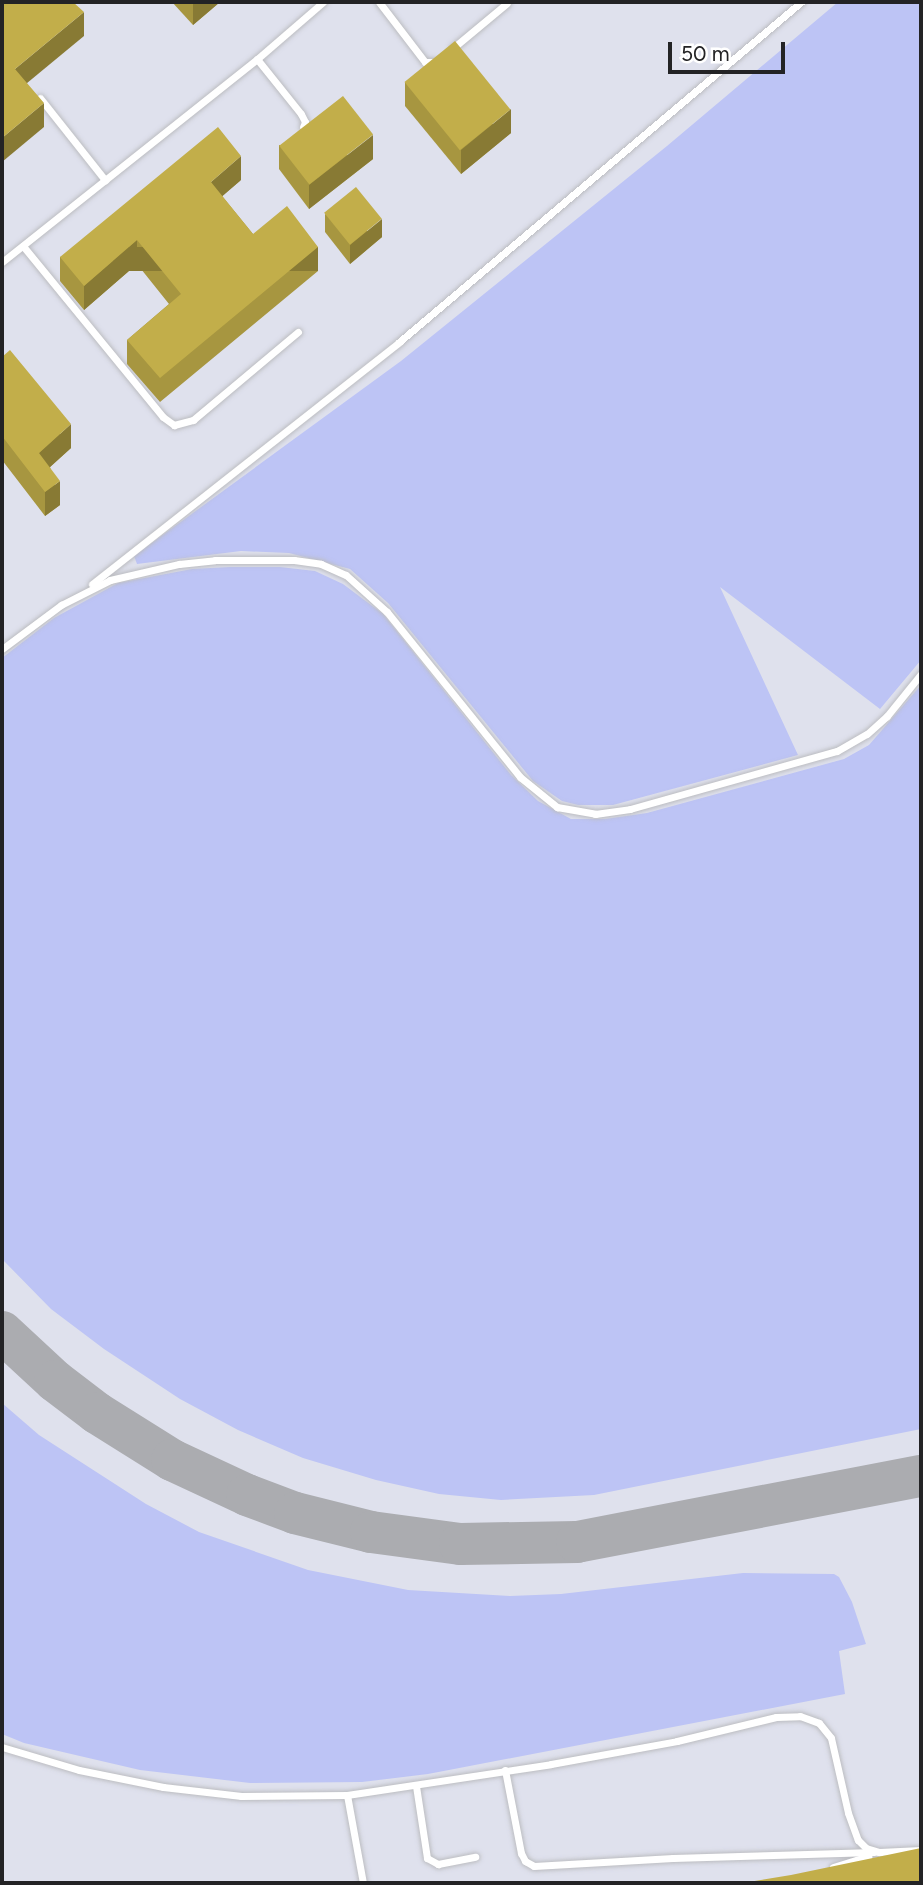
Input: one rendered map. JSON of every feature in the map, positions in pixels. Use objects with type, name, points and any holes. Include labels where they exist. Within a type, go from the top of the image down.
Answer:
[{"type":"lane","points":[[2,261],[257,59],[323,2]]},
{"type":"lane","points":[[379,2],[425,62],[430,64],[507,3]]},
{"type":"lane","points":[[2,649],[86,589],[399,342],[801,2]]},
{"type":"lane","points":[[257,59],[301,114],[305,122],[303,127]]},
{"type":"lane","points":[[40,98],[105,180]]},
{"type":"lane","points":[[23,246],[163,417],[174,425],[193,420],[298,332]]},
{"type":"lane","points":[[86,589],[135,573],[215,560],[294,560],[321,564],[346,575],[387,611],[520,777],[545,800],[576,813],[595,814],[629,809],[837,751],[867,734],[887,716],[921,674]]},
{"type":"lane","points":[[2,1747],[79,1770],[163,1787],[240,1796],[347,1795],[416,1786],[677,1741],[776,1717],[800,1716],[820,1723],[831,1738],[848,1813],[858,1840],[866,1848],[879,1852]]},
{"type":"lane","points":[[505,1770],[522,1853],[525,1861],[534,1866],[673,1858],[921,1850]]},
{"type":"lane","points":[[416,1786],[427,1858],[438,1864],[475,1857]]},
{"type":"lane","points":[[347,1795],[363,1883]]},
{"type":"lane","points":[[820,1871],[879,1852]]},
{"type":"shaded area","points":[[2,2],[921,2],[921,1883],[2,1883]]},
{"type":"shaded area","points":[[838,2],[921,2],[921,660],[880,709],[720,587],[798,755],[613,805],[578,805],[562,801],[533,781],[388,603],[350,569],[289,553],[241,551],[137,564],[134,556],[401,361],[667,146]]},
{"type":"shaded area","points":[[280,567],[315,571],[343,584],[383,614],[511,775],[538,801],[571,819],[605,819],[647,813],[844,759],[869,745],[921,685],[921,1429],[594,1495],[501,1500],[439,1494],[376,1480],[303,1458],[238,1430],[180,1399],[104,1349],[51,1309],[2,1259],[2,658],[54,618],[118,583],[192,569]]},
{"type":"shaded area","points":[[2,1403],[39,1435],[146,1504],[199,1532],[308,1570],[408,1590],[510,1596],[561,1594],[743,1573],[834,1574],[839,1577],[852,1602],[866,1644],[839,1651],[845,1694],[428,1774],[362,1782],[250,1783],[140,1770],[24,1743],[2,1734]]},
{"type":"building","points":[[2,2],[73,2],[84,12],[15,69],[44,103],[2,138]]},
{"type":"building","points":[[455,41],[510,109],[460,150],[404,82]]},
{"type":"building","points":[[343,96],[373,135],[309,184],[279,146]]},
{"type":"building","points":[[218,127],[241,156],[211,182],[253,234],[287,206],[318,247],[160,378],[127,340],[181,294],[137,240],[84,286],[60,257]]},
{"type":"building","points":[[356,187],[382,219],[350,245],[324,213]]},
{"type":"building","points":[[10,350],[71,424],[39,453],[60,481],[45,492],[2,436],[2,357]]},
{"type":"building","points":[[921,1848],[921,1883],[742,1883],[791,1875]]},
{"type":"taxiway","points":[[2,1332],[55,1381],[97,1413],[172,1460],[247,1495],[295,1513],[371,1532],[460,1544],[577,1542],[921,1476]]}]
